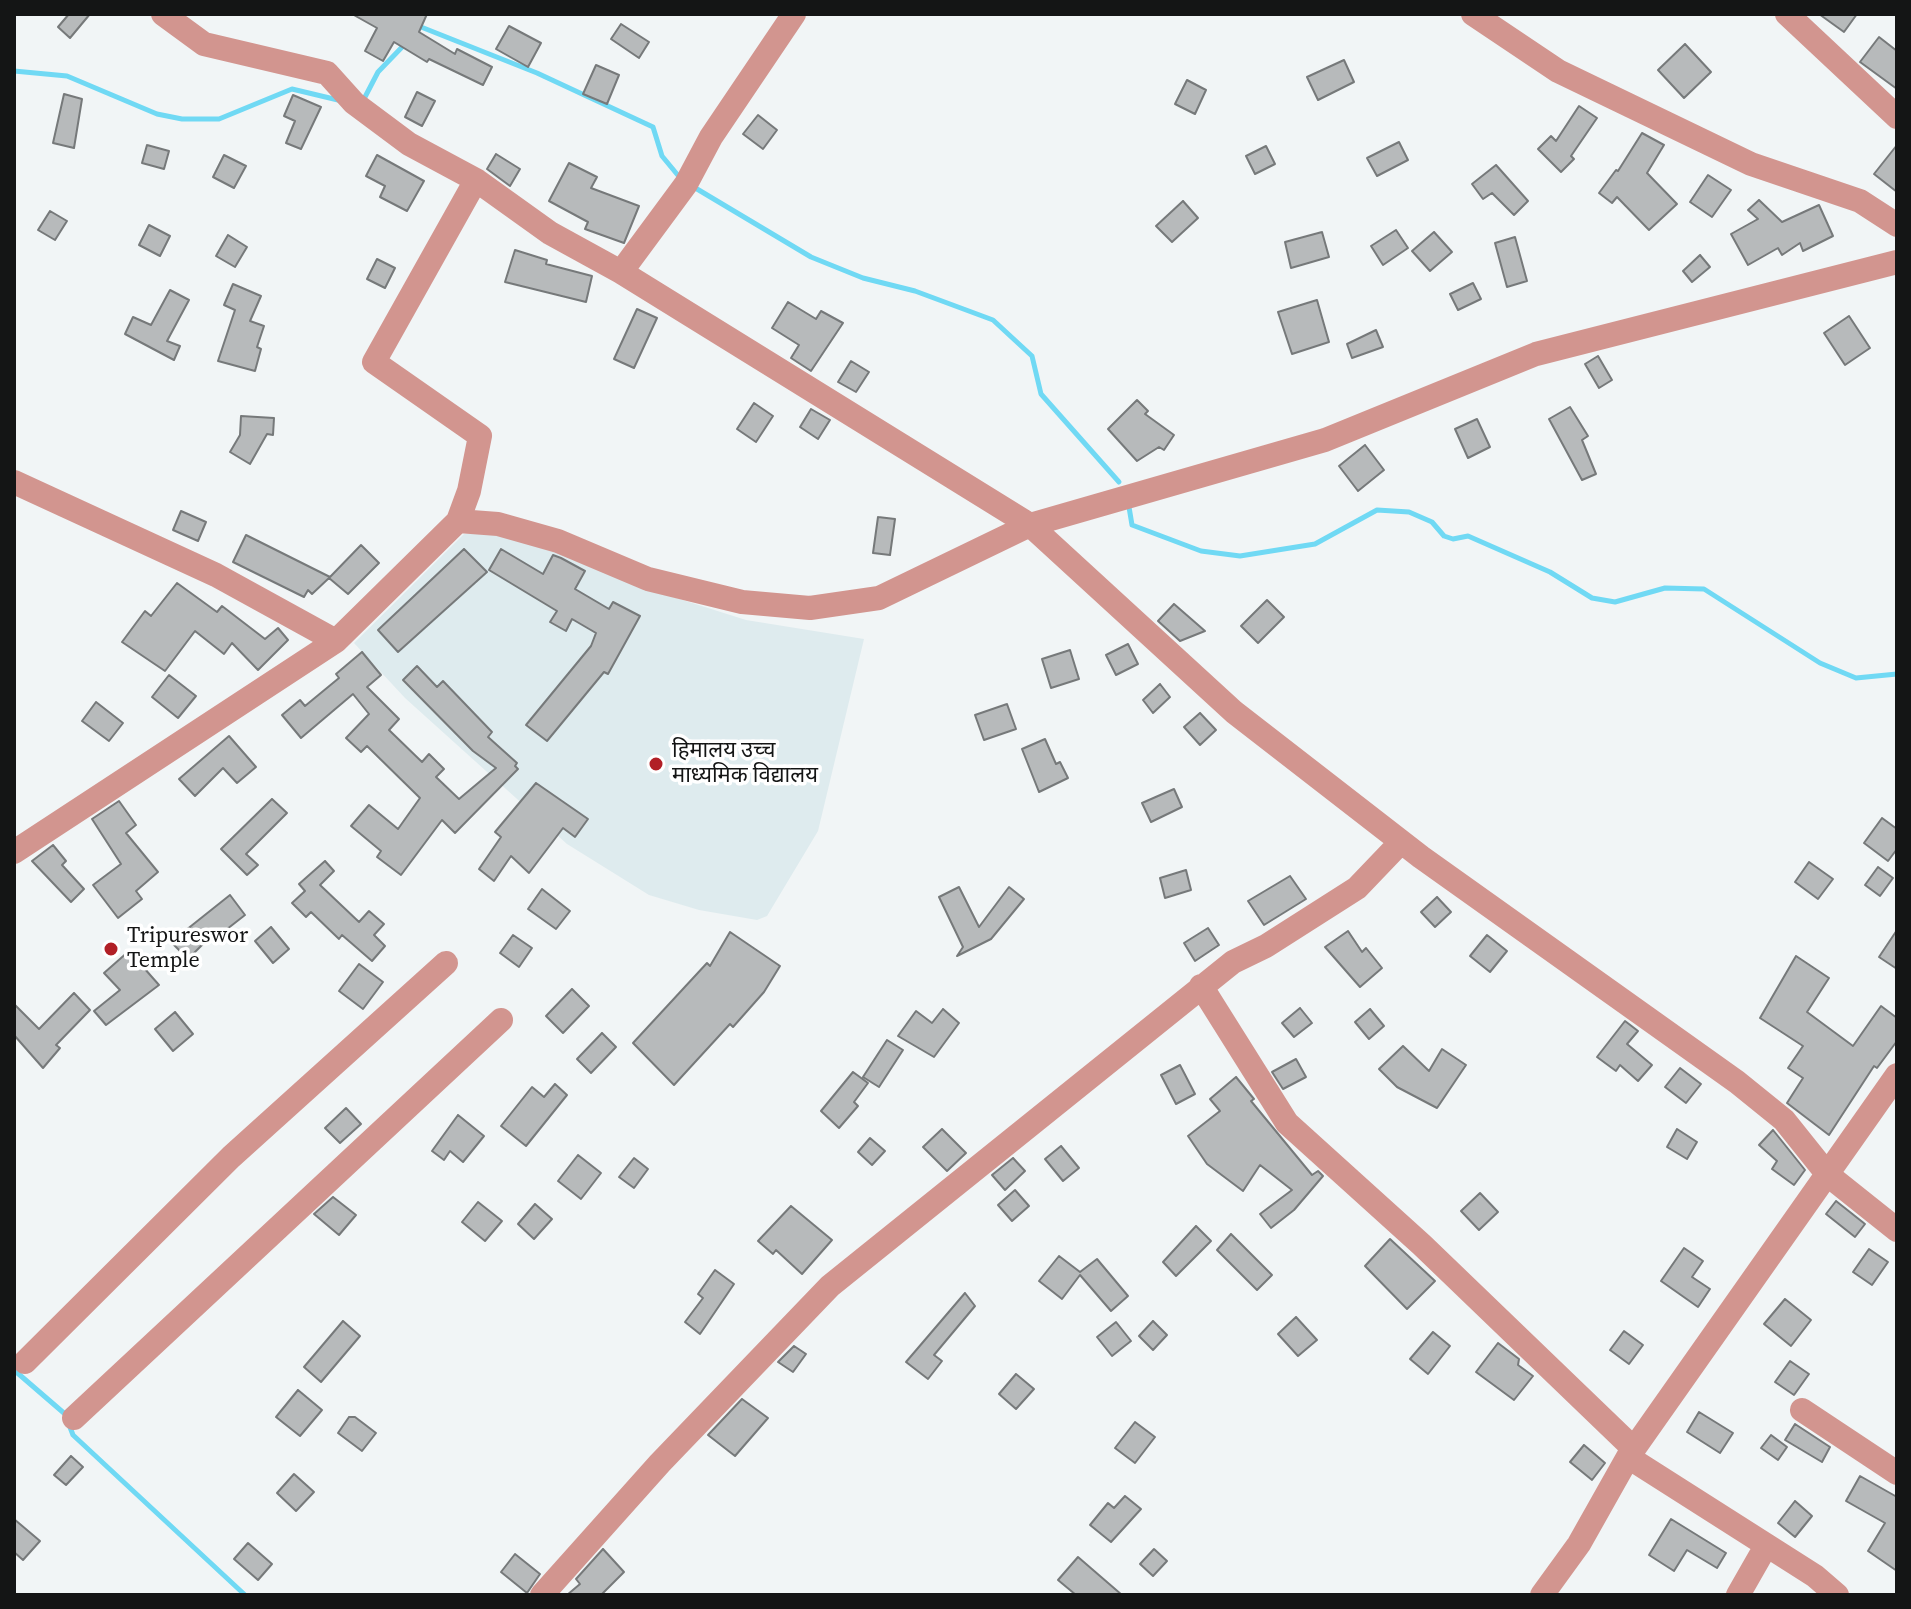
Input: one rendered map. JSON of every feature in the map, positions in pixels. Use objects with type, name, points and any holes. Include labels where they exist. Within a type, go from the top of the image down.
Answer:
[{"type":"street","points":[[163,14],[204,44],[327,73],[354,103],[409,144],[476,180],[550,233],[621,272],[1030,525],[1234,712],[1401,842],[1737,1082],[1784,1120],[1828,1175],[1897,1230]]},
{"type":"street","points":[[621,272],[686,184],[711,137],[794,14]]},
{"type":"street","points":[[1473,14],[1558,71],[1751,164],[1860,201],[1897,225]]},
{"type":"street","points":[[1787,14],[1897,117]]},
{"type":"street","points":[[14,852],[336,641],[458,521],[469,491],[480,436],[374,362],[476,180]]},
{"type":"street","points":[[458,521],[498,524],[558,541],[648,579],[742,602],[810,608],[879,598],[1030,525],[1325,440],[1536,354],[1897,262]]},
{"type":"street","points":[[14,482],[216,575],[336,641]]},
{"type":"street","points":[[542,1595],[671,1452],[830,1286],[1201,986],[1233,962],[1266,946],[1357,888],[1401,842]]},
{"type":"street","points":[[25,1362],[231,1157],[446,963]]},
{"type":"street","points":[[1201,986],[1287,1123],[1422,1245],[1631,1453],[1815,1576],[1837,1595]]},
{"type":"street","points":[[74,1418],[501,1020]]},
{"type":"street","points":[[1542,1595],[1579,1544],[1631,1453],[1897,1075]]},
{"type":"street","points":[[1802,1410],[1897,1473]]},
{"type":"street","points":[[1738,1595],[1766,1546]]},
{"type":"shaded area","name":"हिमालय उच्च माध्यमिक विद्यालय","points":[[500,533],[554,546],[632,584],[746,620],[864,639],[818,831],[767,916],[757,920],[699,910],[649,895],[567,844],[405,698],[354,643],[464,534]]},
{"type":"building","points":[[69,14],[90,14],[70,38],[58,27]]},
{"type":"building","points":[[352,14],[427,14],[419,32],[455,54],[457,49],[492,67],[483,85],[429,59],[427,62],[394,42],[383,61],[365,51],[377,28]]},
{"type":"building","points":[[1819,14],[1857,14],[1844,32]]},
{"type":"building","points":[[621,24],[649,42],[639,58],[611,39]]},
{"type":"building","points":[[509,26],[541,43],[528,67],[496,49]]},
{"type":"building","points":[[1879,37],[1897,51],[1897,89],[1860,62]]},
{"type":"building","points":[[1685,44],[1711,72],[1684,98],[1658,70]]},
{"type":"building","points":[[1344,60],[1354,82],[1318,100],[1307,77]]},
{"type":"building","points":[[596,65],[619,75],[607,104],[583,94]]},
{"type":"building","points":[[1187,80],[1206,90],[1195,114],[1175,104]]},
{"type":"building","points":[[417,92],[435,101],[422,126],[405,117]]},
{"type":"building","points":[[64,94],[82,99],[74,148],[53,143]]},
{"type":"building","points":[[293,95],[321,107],[301,149],[286,143],[295,121],[284,116]]},
{"type":"building","points":[[1579,106],[1597,118],[1571,156],[1574,159],[1561,172],[1538,149],[1551,136],[1556,141]]},
{"type":"building","points":[[758,115],[777,130],[763,149],[743,134]]},
{"type":"building","points":[[1642,133],[1664,145],[1647,173],[1677,204],[1649,230],[1617,197],[1612,203],[1599,193],[1618,171]]},
{"type":"building","points":[[1399,142],[1408,160],[1377,176],[1367,158]]},
{"type":"building","points":[[147,145],[169,151],[164,169],[142,163]]},
{"type":"building","points":[[1897,145],[1897,192],[1874,174]]},
{"type":"building","points":[[1266,146],[1275,164],[1255,174],[1246,156]]},
{"type":"building","points":[[496,154],[520,169],[510,186],[487,169]]},
{"type":"building","points":[[224,155],[246,166],[234,188],[213,177]]},
{"type":"building","points":[[377,155],[424,181],[407,211],[380,197],[385,186],[366,176]]},
{"type":"building","points":[[569,163],[597,177],[591,188],[639,206],[624,243],[585,229],[588,222],[549,201]]},
{"type":"building","points":[[1496,165],[1528,201],[1514,215],[1492,193],[1483,199],[1472,184]]},
{"type":"building","points":[[1708,175],[1731,190],[1712,217],[1690,202]]},
{"type":"building","points":[[1759,200],[1782,222],[1819,205],[1833,236],[1803,251],[1800,243],[1782,255],[1778,248],[1748,265],[1731,234],[1758,219],[1748,210]]},
{"type":"building","points":[[1183,201],[1198,218],[1172,242],[1156,226]]},
{"type":"building","points":[[50,211],[67,221],[55,240],[38,230]]},
{"type":"building","points":[[149,225],[170,236],[160,256],[139,245]]},
{"type":"building","points":[[1396,230],[1408,248],[1383,265],[1371,246]]},
{"type":"building","points":[[1322,232],[1329,257],[1291,268],[1285,242]]},
{"type":"building","points":[[1434,232],[1452,252],[1430,271],[1412,251]]},
{"type":"building","points":[[228,235],[247,247],[235,267],[216,256]]},
{"type":"building","points":[[1515,237],[1527,281],[1507,287],[1495,243]]},
{"type":"building","points":[[515,250],[547,260],[546,264],[592,276],[586,302],[505,282]]},
{"type":"building","points":[[1700,255],[1710,267],[1692,282],[1683,271]]},
{"type":"building","points":[[377,259],[395,268],[385,288],[367,279]]},
{"type":"building","points":[[1473,283],[1481,299],[1458,310],[1450,294]]},
{"type":"building","points":[[233,284],[261,296],[250,321],[264,326],[257,347],[261,349],[255,371],[218,361],[235,310],[224,305]]},
{"type":"building","points":[[170,290],[189,300],[167,341],[180,346],[174,360],[125,334],[133,317],[151,325]]},
{"type":"building","points":[[1317,300],[1329,342],[1292,354],[1278,312]]},
{"type":"building","points":[[788,302],[816,319],[821,311],[843,323],[811,371],[791,358],[799,345],[772,328]]},
{"type":"building","points":[[637,309],[657,318],[634,368],[614,359]]},
{"type":"building","points":[[1849,316],[1870,348],[1845,365],[1824,333]]},
{"type":"building","points":[[1376,330],[1383,347],[1352,358],[1347,344]]},
{"type":"building","points":[[1598,356],[1612,380],[1599,388],[1585,364]]},
{"type":"building","points":[[851,361],[869,372],[856,392],[838,382]]},
{"type":"building","points":[[1137,400],[1148,411],[1145,414],[1174,435],[1164,450],[1159,447],[1137,461],[1108,429]]},
{"type":"building","points":[[754,403],[773,416],[756,442],[737,429]]},
{"type":"building","points":[[1570,407],[1588,436],[1582,440],[1596,474],[1582,480],[1549,419]]},
{"type":"building","points":[[811,409],[830,420],[818,439],[800,427]]},
{"type":"building","points":[[241,416],[274,418],[273,435],[267,434],[250,464],[230,452],[240,435]]},
{"type":"building","points":[[1477,419],[1490,447],[1468,458],[1455,429]]},
{"type":"building","points":[[1365,445],[1384,470],[1358,491],[1339,466]]},
{"type":"building","points":[[181,511],[206,522],[198,541],[173,530]]},
{"type":"building","points":[[878,517],[895,519],[890,555],[873,553]]},
{"type":"building","points":[[246,535],[330,577],[361,545],[379,563],[348,594],[329,578],[312,594],[308,590],[304,597],[233,562]]},
{"type":"building","points":[[464,549],[487,572],[398,652],[378,630]]},
{"type":"building","points":[[501,549],[543,574],[553,555],[561,558],[585,571],[575,589],[609,609],[613,602],[640,616],[608,674],[604,672],[547,741],[526,725],[591,646],[596,633],[572,619],[566,631],[550,622],[557,611],[489,570]]},
{"type":"building","points":[[177,583],[217,612],[222,606],[265,639],[278,628],[288,640],[258,670],[232,643],[224,654],[195,631],[165,671],[122,642],[145,611],[151,616]]},
{"type":"building","points":[[1267,600],[1284,617],[1258,643],[1241,626]]},
{"type":"building","points":[[1174,604],[1205,631],[1180,641],[1158,621]]},
{"type":"building","points":[[1128,644],[1138,664],[1116,675],[1106,655]]},
{"type":"building","points":[[1070,650],[1079,679],[1051,688],[1042,659]]},
{"type":"building","points":[[362,652],[381,675],[367,687],[399,719],[389,730],[422,762],[429,754],[444,769],[436,777],[459,799],[496,768],[473,751],[403,680],[417,666],[437,687],[443,681],[492,732],[488,737],[517,763],[515,766],[518,769],[455,833],[442,820],[401,875],[377,857],[381,851],[351,826],[369,805],[398,829],[420,798],[367,746],[361,752],[346,738],[369,714],[353,694],[301,738],[282,715],[300,700],[305,706],[339,678],[336,674]]},
{"type":"building","points":[[169,675],[196,696],[178,718],[152,697]]},
{"type":"building","points":[[1160,684],[1170,697],[1153,713],[1143,700]]},
{"type":"building","points":[[96,702],[123,723],[109,741],[82,721]]},
{"type":"building","points":[[1007,704],[1016,729],[984,740],[975,715]]},
{"type":"building","points":[[1200,713],[1216,730],[1200,745],[1184,727]]},
{"type":"building","points":[[229,736],[256,767],[237,783],[223,768],[195,796],[179,779]]},
{"type":"building","points":[[1045,739],[1056,764],[1060,762],[1068,778],[1039,792],[1022,749]]},
{"type":"building","points":[[536,783],[588,819],[575,837],[563,828],[529,873],[511,856],[494,881],[479,869],[501,837],[495,832]]},
{"type":"building","points":[[1174,789],[1182,807],[1151,822],[1142,803]]},
{"type":"building","points":[[272,799],[287,813],[246,854],[258,865],[247,875],[221,849]]},
{"type":"building","points":[[119,801],[136,825],[126,833],[158,872],[136,891],[142,899],[118,918],[93,885],[121,864],[92,819]]},
{"type":"building","points":[[1882,818],[1897,829],[1897,849],[1888,861],[1864,843]]},
{"type":"building","points":[[53,845],[66,861],[62,865],[84,889],[71,902],[32,861]]},
{"type":"building","points":[[325,861],[334,871],[320,885],[359,922],[369,911],[384,924],[374,935],[385,946],[372,961],[342,935],[339,939],[311,912],[306,917],[292,903],[305,891],[299,884]]},
{"type":"building","points":[[1809,862],[1833,879],[1818,899],[1795,882]]},
{"type":"building","points":[[1878,867],[1893,878],[1880,896],[1865,885]]},
{"type":"building","points":[[1186,870],[1191,890],[1165,898],[1160,878]]},
{"type":"building","points":[[1290,876],[1306,899],[1264,925],[1248,901]]},
{"type":"building","points":[[959,887],[979,927],[1009,887],[1024,899],[991,939],[957,956],[963,947],[939,897]]},
{"type":"building","points":[[542,889],[570,911],[556,929],[528,909]]},
{"type":"building","points":[[230,895],[245,915],[222,933],[218,929],[188,959],[171,942]]},
{"type":"building","points":[[1437,897],[1451,912],[1435,927],[1421,912]]},
{"type":"building","points":[[271,927],[289,949],[273,963],[255,941]]},
{"type":"building","points":[[1208,928],[1219,945],[1195,961],[1184,943]]},
{"type":"building","points":[[1897,930],[1897,969],[1879,957]]},
{"type":"building","points":[[1348,931],[1362,952],[1366,948],[1382,968],[1360,987],[1325,947]]},
{"type":"building","points":[[730,932],[780,966],[764,992],[733,1027],[730,1024],[674,1085],[633,1043],[707,963],[710,966]]},
{"type":"building","points":[[513,935],[532,948],[519,967],[500,953]]},
{"type":"building","points":[[1487,935],[1507,951],[1490,972],[1470,956]]},
{"type":"building","points":[[129,951],[159,985],[106,1025],[94,1011],[120,990],[104,973]]},
{"type":"building","points":[[1796,956],[1829,978],[1807,1012],[1853,1046],[1881,1006],[1897,1018],[1897,1041],[1877,1068],[1874,1066],[1829,1135],[1787,1103],[1803,1078],[1788,1068],[1803,1046],[1760,1018]]},
{"type":"building","points":[[359,964],[383,982],[363,1009],[339,991]]},
{"type":"building","points":[[572,989],[589,1006],[563,1033],[546,1016]]},
{"type":"building","points":[[74,993],[90,1010],[56,1045],[60,1048],[43,1068],[14,1035],[14,1004],[39,1029]]},
{"type":"building","points":[[1300,1008],[1312,1023],[1294,1037],[1282,1023]]},
{"type":"building","points":[[943,1009],[959,1023],[934,1057],[898,1036],[916,1011],[932,1023]]},
{"type":"building","points":[[1370,1009],[1384,1026],[1369,1039],[1355,1022]]},
{"type":"building","points":[[175,1012],[193,1034],[173,1051],[155,1029]]},
{"type":"building","points":[[1625,1021],[1638,1031],[1627,1044],[1652,1065],[1638,1081],[1620,1065],[1616,1071],[1597,1057]]},
{"type":"building","points":[[602,1033],[616,1047],[591,1073],[577,1059]]},
{"type":"building","points":[[887,1040],[903,1050],[879,1087],[863,1077]]},
{"type":"building","points":[[1403,1046],[1429,1071],[1442,1049],[1466,1065],[1437,1108],[1397,1087],[1379,1069]]},
{"type":"building","points":[[1296,1059],[1306,1077],[1283,1089],[1272,1072]]},
{"type":"building","points":[[1180,1065],[1195,1094],[1176,1104],[1161,1075]]},
{"type":"building","points":[[1680,1068],[1701,1084],[1686,1103],[1665,1087]]},
{"type":"building","points":[[853,1072],[868,1083],[854,1102],[858,1106],[839,1128],[821,1111]]},
{"type":"building","points":[[1236,1077],[1254,1099],[1251,1101],[1312,1175],[1318,1171],[1323,1176],[1294,1210],[1271,1228],[1260,1214],[1292,1190],[1260,1165],[1243,1191],[1207,1164],[1188,1136],[1220,1111],[1210,1099]]},
{"type":"building","points":[[555,1084],[567,1095],[526,1146],[501,1126],[532,1087],[544,1097]]},
{"type":"building","points":[[346,1108],[361,1124],[340,1143],[325,1128]]},
{"type":"building","points":[[458,1115],[484,1136],[463,1162],[450,1151],[444,1160],[432,1151]]},
{"type":"building","points":[[942,1129],[966,1153],[947,1171],[923,1147]]},
{"type":"building","points":[[1677,1129],[1697,1142],[1687,1159],[1667,1147]]},
{"type":"building","points":[[1773,1130],[1805,1170],[1794,1185],[1772,1169],[1777,1161],[1759,1145]]},
{"type":"building","points":[[870,1138],[885,1151],[872,1165],[858,1152]]},
{"type":"building","points":[[1061,1146],[1079,1168],[1063,1181],[1045,1159]]},
{"type":"building","points":[[578,1155],[601,1173],[581,1199],[558,1181]]},
{"type":"building","points":[[634,1158],[648,1169],[634,1188],[619,1177]]},
{"type":"building","points":[[1013,1158],[1025,1171],[1005,1190],[992,1175]]},
{"type":"building","points":[[1015,1190],[1029,1206],[1012,1221],[998,1205]]},
{"type":"building","points":[[1480,1193],[1498,1212],[1479,1230],[1461,1211]]},
{"type":"building","points":[[333,1197],[356,1215],[339,1235],[314,1214]]},
{"type":"building","points":[[1836,1201],[1865,1224],[1855,1237],[1826,1214]]},
{"type":"building","points":[[478,1202],[502,1221],[485,1241],[462,1222]]},
{"type":"building","points":[[535,1204],[552,1219],[534,1239],[518,1224]]},
{"type":"building","points":[[791,1206],[832,1240],[802,1274],[776,1250],[773,1254],[758,1241]]},
{"type":"building","points":[[1196,1226],[1211,1241],[1176,1276],[1163,1262]]},
{"type":"building","points":[[1231,1234],[1272,1275],[1257,1290],[1217,1250]]},
{"type":"building","points":[[1390,1239],[1435,1281],[1407,1309],[1365,1266]]},
{"type":"building","points":[[1684,1248],[1703,1261],[1692,1277],[1710,1289],[1698,1307],[1661,1281]]},
{"type":"building","points":[[1869,1249],[1888,1262],[1872,1285],[1853,1272]]},
{"type":"building","points":[[1059,1256],[1080,1272],[1097,1259],[1128,1296],[1111,1311],[1080,1275],[1062,1299],[1039,1281]]},
{"type":"building","points":[[715,1270],[734,1284],[700,1334],[685,1322],[703,1298],[698,1294]]},
{"type":"building","points":[[965,1293],[975,1306],[934,1355],[942,1361],[928,1379],[906,1362]]},
{"type":"building","points":[[1785,1299],[1811,1320],[1791,1346],[1764,1324]]},
{"type":"building","points":[[1296,1317],[1317,1340],[1298,1356],[1278,1334]]},
{"type":"building","points":[[343,1321],[360,1336],[321,1382],[304,1367]]},
{"type":"building","points":[[1153,1321],[1167,1335],[1153,1350],[1139,1336]]},
{"type":"building","points":[[1116,1322],[1131,1341],[1112,1356],[1097,1337]]},
{"type":"building","points":[[1624,1331],[1643,1345],[1629,1364],[1610,1350]]},
{"type":"building","points":[[1433,1332],[1450,1346],[1428,1374],[1410,1359]]},
{"type":"building","points":[[1498,1343],[1519,1359],[1518,1365],[1533,1376],[1514,1400],[1476,1372]]},
{"type":"building","points":[[794,1346],[806,1354],[793,1372],[778,1362]]},
{"type":"building","points":[[1790,1361],[1809,1374],[1794,1395],[1775,1382]]},
{"type":"building","points":[[1016,1374],[1034,1389],[1016,1409],[999,1394]]},
{"type":"building","points":[[298,1390],[322,1410],[300,1436],[276,1417]]},
{"type":"building","points":[[742,1399],[768,1418],[735,1456],[708,1435]]},
{"type":"building","points":[[1699,1412],[1733,1433],[1720,1453],[1687,1432]]},
{"type":"building","points":[[349,1417],[355,1417],[376,1433],[362,1451],[338,1433]]},
{"type":"building","points":[[1135,1422],[1155,1437],[1135,1463],[1115,1448]]},
{"type":"building","points":[[1795,1424],[1830,1447],[1822,1462],[1785,1440]]},
{"type":"building","points":[[1771,1435],[1787,1447],[1778,1460],[1761,1448]]},
{"type":"building","points":[[1584,1445],[1605,1463],[1592,1480],[1570,1462]]},
{"type":"building","points":[[71,1456],[83,1467],[66,1485],[54,1475]]},
{"type":"building","points":[[294,1474],[314,1492],[296,1511],[277,1493]]},
{"type":"building","points":[[1860,1476],[1897,1497],[1897,1571],[1868,1551],[1885,1523],[1846,1501]]},
{"type":"building","points":[[1125,1496],[1141,1509],[1111,1542],[1090,1525],[1108,1503],[1114,1508]]},
{"type":"building","points":[[1795,1501],[1812,1516],[1795,1537],[1778,1523]]},
{"type":"building","points":[[14,1519],[40,1541],[23,1560],[14,1552]]},
{"type":"building","points":[[1671,1519],[1726,1553],[1717,1568],[1687,1550],[1674,1571],[1649,1555]]},
{"type":"building","points":[[248,1543],[272,1564],[258,1580],[234,1559]]},
{"type":"building","points":[[603,1549],[624,1572],[601,1595],[567,1595],[580,1584],[576,1579]]},
{"type":"building","points":[[1154,1549],[1167,1561],[1153,1576],[1140,1564]]},
{"type":"building","points":[[515,1554],[540,1574],[527,1593],[501,1572]]},
{"type":"building","points":[[1078,1557],[1122,1595],[1076,1595],[1058,1580]]},
{"type":"waterway","points":[[416,25],[537,73],[653,127],[662,156],[681,179]]},
{"type":"waterway","points":[[365,97],[378,72],[405,44]]},
{"type":"waterway","points":[[14,71],[67,76],[157,114],[182,119],[219,119],[292,89],[338,100]]},
{"type":"waterway","points":[[692,186],[811,257],[863,278],[915,291],[993,320],[1032,356],[1041,394],[1119,482]]},
{"type":"waterway","points":[[1129,507],[1132,525],[1201,551],[1240,556],[1315,544],[1377,510],[1409,512],[1432,522],[1444,536],[1453,539],[1468,536],[1550,572],[1592,598],[1615,602],[1665,588],[1704,589],[1820,663],[1856,678],[1897,674]]},
{"type":"waterway","points":[[14,1370],[65,1414],[73,1435],[245,1595]]},
{"type":"place","name":"हिमालय उच्च माध्यमिक विद्यालय","points":[[656,764]]},
{"type":"place","name":"Tripureswor Temple","points":[[111,949]]}]
